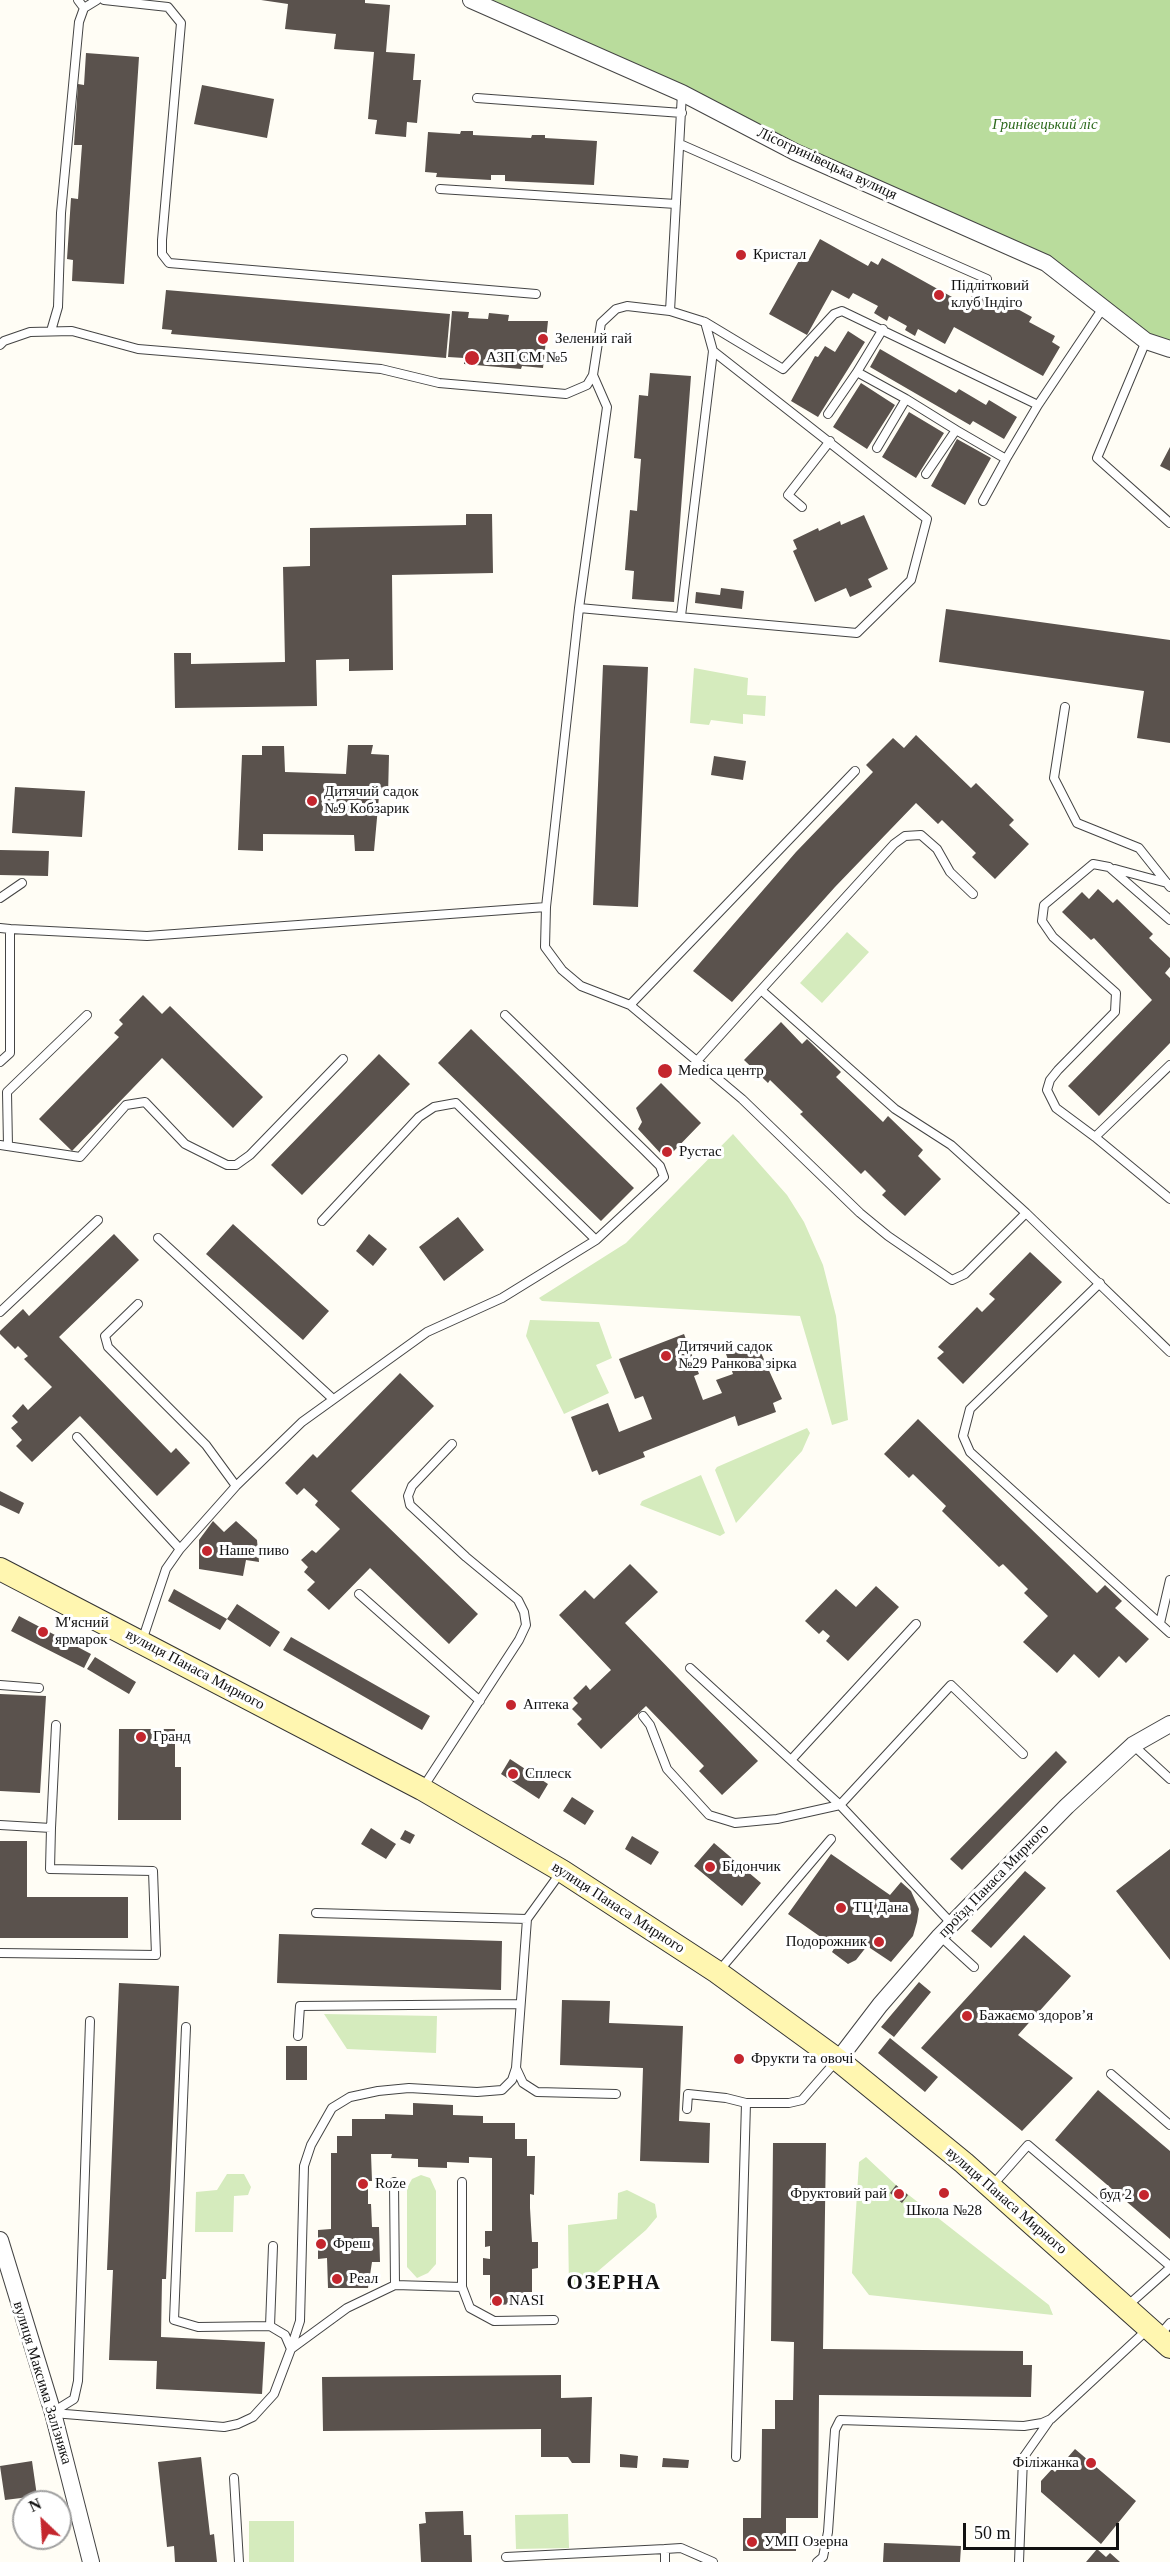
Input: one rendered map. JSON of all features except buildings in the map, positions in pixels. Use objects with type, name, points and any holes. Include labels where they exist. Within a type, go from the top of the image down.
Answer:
[{"type":"main road","name":"вулиця Панаса Мирного","points":[[0,1569],[422,1789],[562,1871],[717,1972],[838,2060],[991,2187],[1126,2307],[1162,2334]]},
{"type":"street","name":"Лісогринівецька вулиця","points":[[471,0],[682,93],[795,152],[1046,263],[1146,340],[1170,349]]},
{"type":"street","name":"проїзд Панаса Мирного","points":[[838,2060],[880,2005],[946,1930],[1066,1806],[1132,1745],[1170,1724]]},
{"type":"street","name":"вулиця Максима Залізняка","points":[[0,2240],[53,2413],[91,2562]]},
{"type":"lane","points":[[78,0],[84,8]]},
{"type":"lane","points":[[51,331],[58,307],[61,213],[79,22],[84,8],[97,0]]},
{"type":"lane","points":[[104,0],[168,7],[181,23],[162,240],[162,254],[169,263],[536,294]]},
{"type":"lane","points":[[670,311],[682,93]]},
{"type":"lane","points":[[477,98],[682,113]]},
{"type":"lane","points":[[680,144],[987,279]]},
{"type":"lane","points":[[440,189],[676,204]]},
{"type":"lane","points":[[0,345],[30,332],[72,331],[138,349],[381,369],[439,383],[566,394],[587,385],[593,375],[601,323],[607,316],[627,306],[670,311],[705,322],[783,369],[834,314],[842,310],[1038,405]]},
{"type":"lane","points":[[983,501],[1038,405],[1103,308]]},
{"type":"lane","points":[[681,616],[713,351],[705,322]]},
{"type":"lane","points":[[828,414],[883,329]]},
{"type":"lane","points":[[1146,340],[1097,458],[1170,523]]},
{"type":"lane","points":[[579,608],[857,633],[911,580],[927,519],[713,351]]},
{"type":"lane","points":[[857,372],[1006,459]]},
{"type":"lane","points":[[593,375],[607,406],[579,608],[546,907],[545,947],[562,970],[581,986],[630,1005],[742,1100],[860,1213],[888,1236],[952,1280],[965,1274],[1026,1213]]},
{"type":"lane","points":[[877,448],[906,399]]},
{"type":"lane","points":[[926,474],[956,430]]},
{"type":"lane","points":[[802,507],[788,495],[830,441]]},
{"type":"lane","points":[[1065,707],[1054,778],[1077,823],[1139,848],[1168,885]]},
{"type":"lane","points":[[630,1005],[855,771]]},
{"type":"lane","points":[[696,1062],[894,844],[905,837],[921,835],[937,849],[950,872],[973,894]]},
{"type":"lane","points":[[1168,885],[1093,864],[1044,905],[1042,921],[1053,936],[1116,993],[1115,1012],[1058,1070],[1050,1080],[1047,1090],[1056,1108],[1170,1199]]},
{"type":"lane","points":[[1109,867],[1170,920]]},
{"type":"lane","points":[[0,898],[22,883]]},
{"type":"lane","points":[[0,928],[147,936],[546,907]]},
{"type":"lane","points":[[0,1062],[10,1053],[10,929]]},
{"type":"lane","points":[[761,990],[895,1108],[951,1145],[1026,1213],[1170,1352]]},
{"type":"lane","points":[[87,1015],[7,1092],[4,1145],[80,1157],[126,1105],[145,1102],[185,1144],[227,1166],[236,1165],[250,1155],[343,1059]]},
{"type":"lane","points":[[142,1641],[166,1569],[180,1549],[236,1486],[302,1422],[427,1332],[502,1298],[596,1240],[664,1177],[660,1166],[505,1015]]},
{"type":"lane","points":[[1095,1137],[1170,1065]]},
{"type":"lane","points":[[322,1221],[419,1117],[434,1107],[456,1103],[596,1240]]},
{"type":"lane","points":[[0,1312],[98,1220]]},
{"type":"lane","points":[[158,1239],[333,1399]]},
{"type":"lane","points":[[1100,1283],[970,1409],[963,1436],[970,1452],[1170,1633]]},
{"type":"lane","points":[[138,1304],[105,1336],[108,1347],[206,1444],[236,1486]]},
{"type":"lane","points":[[77,1437],[180,1549]]},
{"type":"lane","points":[[422,1789],[519,1640],[525,1625],[525,1612],[518,1600],[466,1557],[410,1505],[408,1496],[412,1486],[452,1444]]},
{"type":"lane","points":[[1161,1623],[1170,1580]]},
{"type":"lane","points":[[359,1594],[480,1701]]},
{"type":"lane","points":[[791,1760],[916,1624]]},
{"type":"lane","points":[[690,1668],[840,1805],[946,1930],[974,1967]]},
{"type":"lane","points":[[0,1685],[39,1688]]},
{"type":"lane","points":[[643,1716],[650,1725],[667,1769],[709,1815],[735,1823],[777,1819],[840,1805],[951,1685],[1023,1754]]},
{"type":"lane","points":[[0,1953],[156,1955],[153,1871],[50,1869],[56,1725]]},
{"type":"lane","points":[[1132,1745],[1170,1779]]},
{"type":"lane","points":[[0,1826],[51,1828]]},
{"type":"lane","points":[[717,1972],[831,1839]]},
{"type":"lane","points":[[53,2413],[224,2427],[253,2417],[274,2394],[300,2321],[304,2166],[311,2145],[332,2108],[350,2097],[409,2088],[477,2092],[502,2090],[512,2080],[516,2068],[527,1919],[562,1871]]},
{"type":"lane","points":[[316,1913],[527,1919]]},
{"type":"lane","points":[[298,2036],[300,2006],[520,2004]]},
{"type":"lane","points":[[53,2413],[74,2399],[78,2381],[90,2021]]},
{"type":"lane","points":[[186,2027],[174,2320],[198,2327],[270,2326],[285,2335],[291,2349]]},
{"type":"lane","points":[[687,2109],[688,2094],[726,2098],[746,2103],[789,2103],[802,2100],[838,2060]]},
{"type":"lane","points":[[516,2068],[523,2083],[537,2092],[616,2094]]},
{"type":"lane","points":[[1112,2074],[1170,2125]]},
{"type":"lane","points":[[736,2457],[746,2103]]},
{"type":"lane","points":[[991,2187],[1028,2145],[1170,2267],[1126,2307]]},
{"type":"lane","points":[[394,2182],[394,2285]]},
{"type":"lane","points":[[462,2182],[462,2287],[470,2308],[494,2321],[554,2320]]},
{"type":"lane","points":[[270,2326],[273,2246]]},
{"type":"lane","points":[[291,2349],[347,2308],[394,2285],[462,2287]]},
{"type":"lane","points":[[1019,2562],[1023,2458],[1051,2419],[1162,2334]]},
{"type":"lane","points":[[818,2562],[823,2557],[828,2532],[835,2430],[840,2420],[1024,2426],[1051,2419]]},
{"type":"lane","points":[[234,2478],[239,2562]]},
{"type":"lane","points":[[665,2548],[665,2562]]},
{"type":"lane","points":[[506,2557],[681,2548],[713,2562]]},
{"type":"green space","name":"Гринівецький ліс","points":[[471,0],[1170,0],[1170,341],[1146,341],[1046,263]]},
{"type":"green space","points":[[694,668],[748,678],[747,695],[766,696],[765,716],[743,714],[743,724],[711,720],[709,725],[690,723]]},
{"type":"green space","points":[[847,932],[869,952],[822,1003],[800,983]]},
{"type":"green space","points":[[733,1134],[787,1195],[804,1222],[823,1265],[836,1316],[848,1420],[832,1425],[800,1316],[542,1301],[539,1298],[626,1243]]},
{"type":"green space","points":[[530,1320],[599,1322],[612,1358],[596,1365],[609,1393],[564,1414],[526,1336]]},
{"type":"green space","points":[[807,1428],[810,1433],[802,1451],[736,1523],[715,1470],[717,1467]]},
{"type":"green space","points":[[701,1475],[725,1533],[720,1536],[640,1505],[642,1501]]},
{"type":"green space","points":[[324,2014],[437,2016],[436,2053],[347,2049]]},
{"type":"green space","points":[[866,2157],[896,2185],[1049,2305],[1053,2315],[869,2295],[852,2273],[859,2162]]},
{"type":"green space","points":[[227,2174],[244,2174],[251,2187],[248,2195],[234,2196],[233,2232],[195,2232],[196,2192],[217,2190]]},
{"type":"green space","points":[[421,2175],[430,2178],[436,2191],[436,2264],[428,2273],[417,2278],[407,2267],[407,2188],[412,2179]]},
{"type":"green space","points":[[627,2190],[655,2204],[657,2217],[646,2230],[590,2278],[569,2288],[568,2225],[617,2219],[618,2193]]},
{"type":"green space","points":[[568,2514],[569,2548],[516,2549],[515,2515]]},
{"type":"green space","points":[[249,2521],[294,2521],[294,2562],[249,2562]]},
{"type":"place","name":"Кристал","points":[[741,255]]},
{"type":"place","name":"Підлітковий клуб Індіго","points":[[939,295]]},
{"type":"place","name":"Зелений гай","points":[[543,339]]},
{"type":"place","name":"АЗП СМ №5","points":[[472,358]]},
{"type":"place","name":"Дитячий садок №9 Кобзарик","points":[[312,801]]},
{"type":"place","name":"Medica центр","points":[[665,1071]]},
{"type":"place","name":"Рустас","points":[[667,1152]]},
{"type":"place","name":"Дитячий садок №29 Ранкова зірка","points":[[666,1356]]},
{"type":"place","name":"Наше пиво","points":[[207,1551]]},
{"type":"place","name":"М'ясний ярмарок","points":[[43,1632]]},
{"type":"place","name":"Аптека","points":[[511,1705]]},
{"type":"place","name":"Гранд","points":[[141,1737]]},
{"type":"place","name":"Сплеск","points":[[513,1774]]},
{"type":"place","name":"Бідончик","points":[[710,1867]]},
{"type":"place","name":"ТЦ Дана","points":[[841,1908]]},
{"type":"place","name":"Подорожник","points":[[879,1942]]},
{"type":"place","name":"Бажаємо здоровʼя","points":[[967,2016]]},
{"type":"place","name":"Фрукти та овочі","points":[[739,2059]]},
{"type":"place","name":"Roze","points":[[363,2184]]},
{"type":"place","name":"Школа №28","points":[[944,2193]]},
{"type":"place","name":"Фруктовий рай","points":[[899,2194]]},
{"type":"place","name":"буд 2","points":[[1144,2195]]},
{"type":"place","name":"Фреш","points":[[321,2244]]},
{"type":"place","name":"Реал","points":[[337,2279]]},
{"type":"place","name":"NASI","points":[[497,2301]]},
{"type":"place","name":"Філіжанка","points":[[1091,2463]]},
{"type":"place","name":"УМП Озерна","points":[[752,2542]]},
{"type":"district","name":"ОЗЕРНА","points":[[614,2284]]}]
